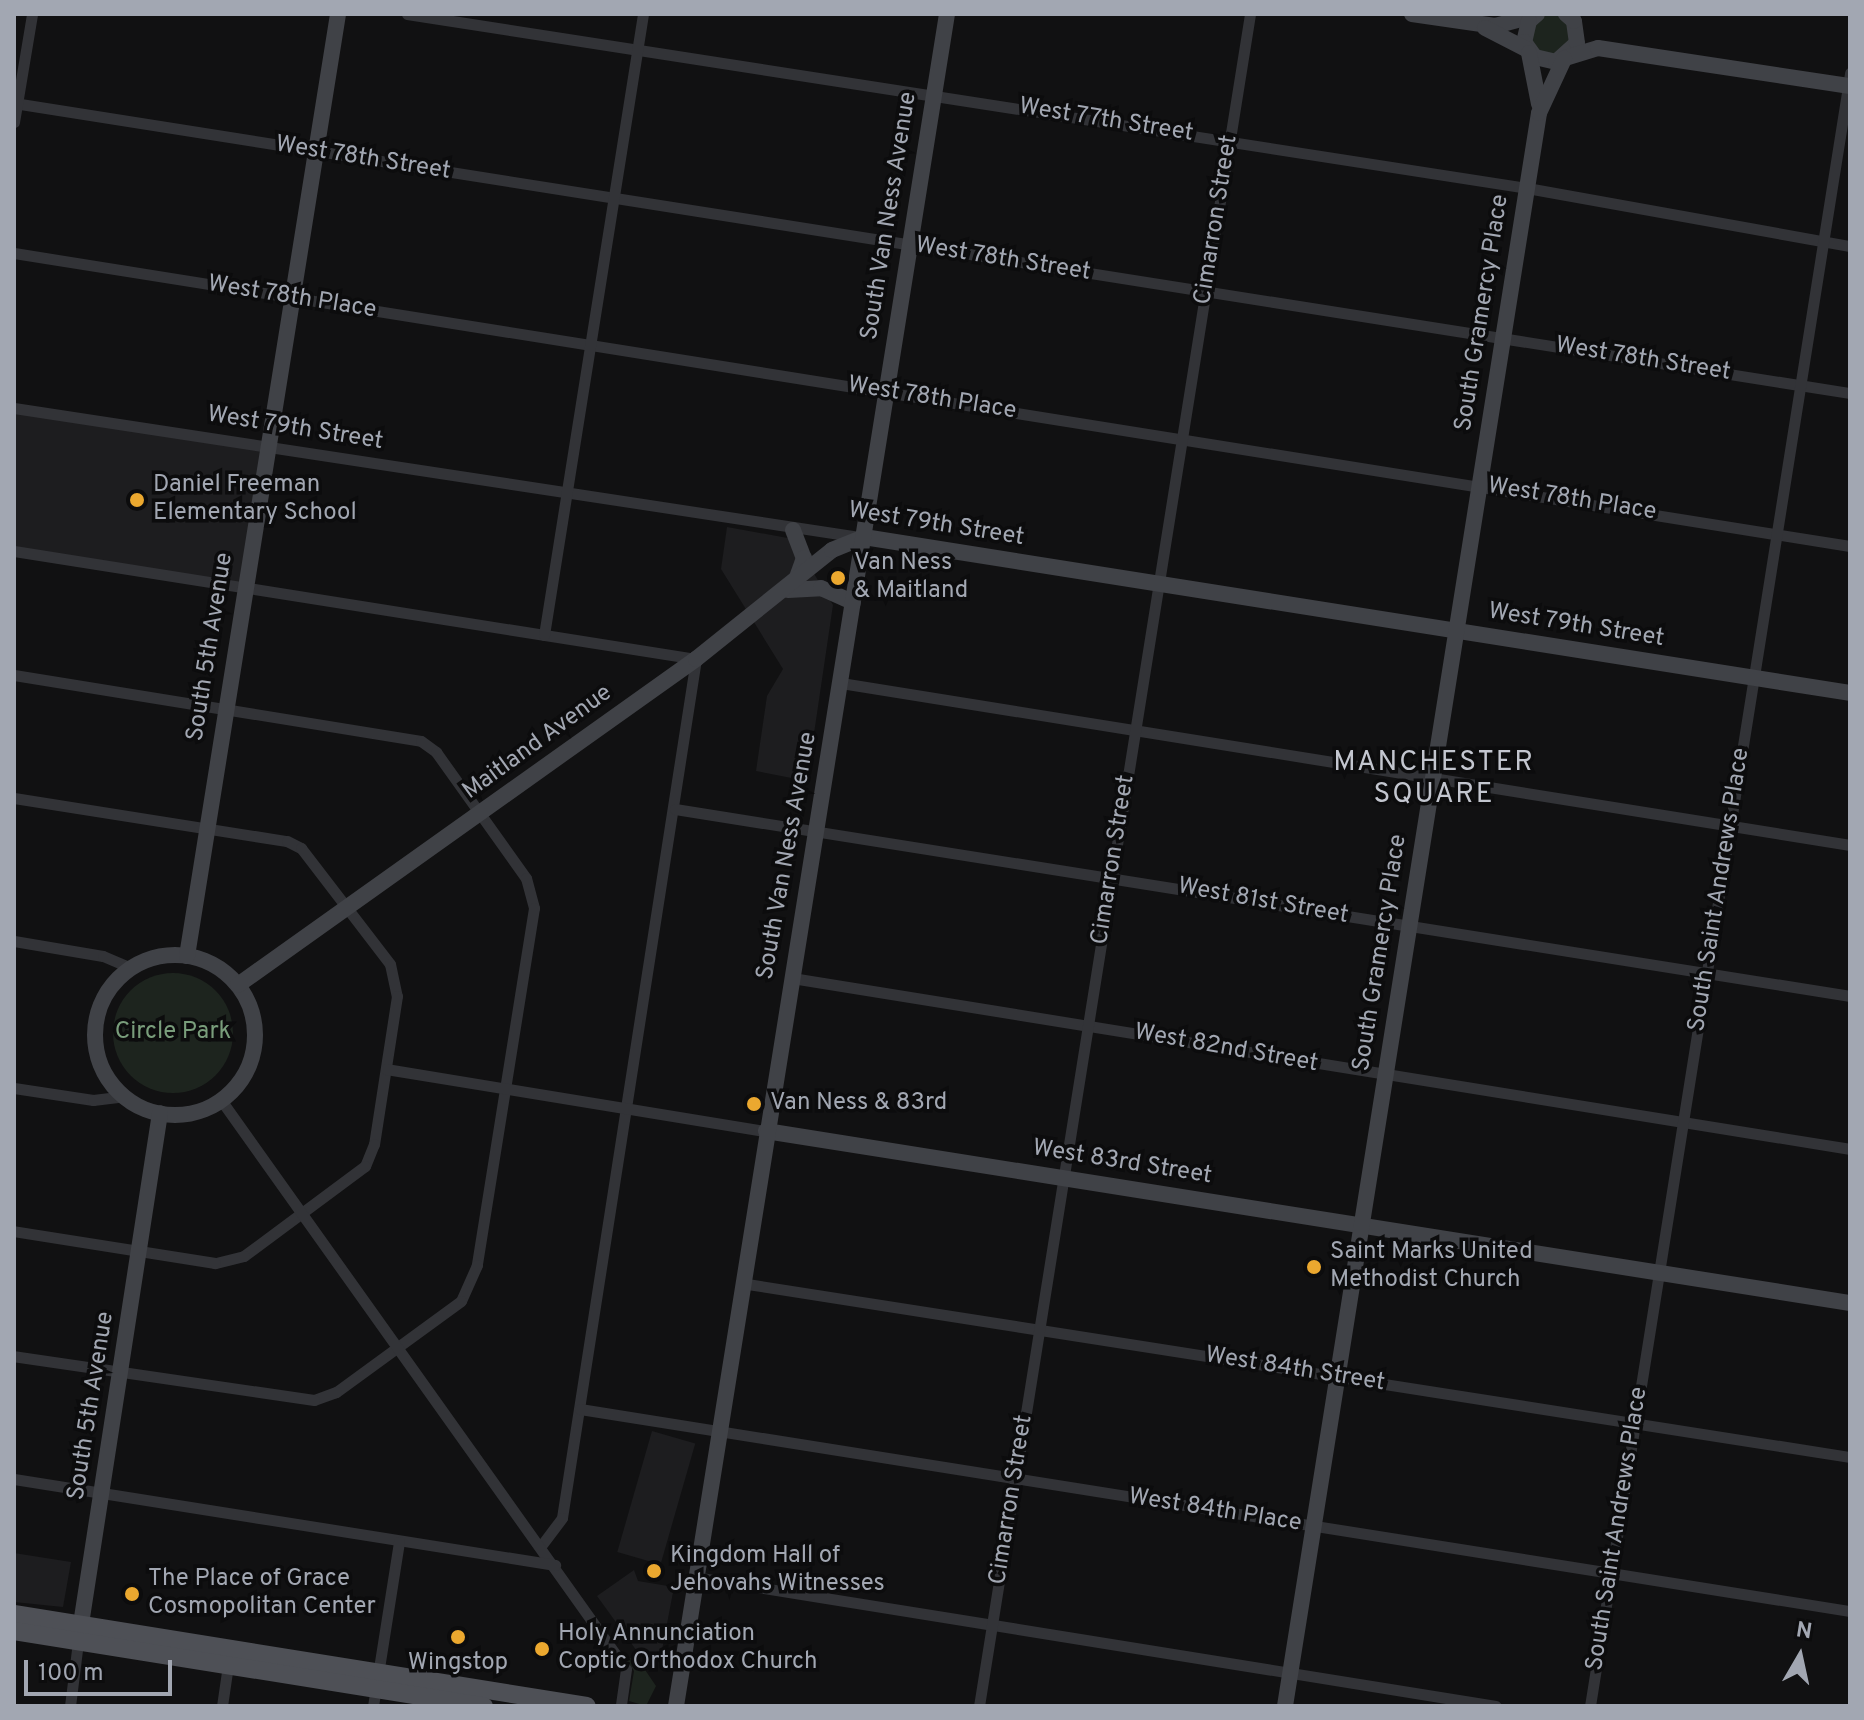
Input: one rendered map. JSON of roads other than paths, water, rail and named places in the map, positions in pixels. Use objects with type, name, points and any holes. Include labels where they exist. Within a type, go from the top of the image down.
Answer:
[{"type":"main road","points":[[14,1614],[79,1633],[228,1665],[484,1706]]},
{"type":"main road","points":[[14,1631],[79,1633],[376,1690],[587,1706]]},
{"type":"street","points":[[14,122],[32,14]]},
{"type":"street","name":"South 5th Avenue","points":[[187,956],[338,14]]},
{"type":"street","name":"West 77th Street","points":[[407,14],[1527,188],[1850,246]]},
{"type":"street","points":[[544,635],[643,14]]},
{"type":"street","name":"South Van Ness Avenue","points":[[676,1706],[717,1431],[817,831],[947,14]]},
{"type":"street","name":"Cimarron Street","points":[[979,1706],[1250,14]]},
{"type":"street","points":[[1412,14],[1493,30],[1546,62],[1598,48],[1849,82]]},
{"type":"street","points":[[1464,23],[1519,23],[1536,14]]},
{"type":"street","points":[[1528,51],[1525,31],[1536,14]]},
{"type":"street","points":[[1571,17],[1626,52]]},
{"type":"street","name":"South Gramercy Place","points":[[1285,1706],[1539,113],[1564,59],[1577,43],[1571,17]]},
{"type":"street","name":"South Gramercy Place","points":[[1528,51],[1539,113]]},
{"type":"street","name":"South Saint Andrews Place","points":[[1590,1706],[1849,82]]},
{"type":"street","name":"West 78th Street","points":[[15,104],[1850,393]]},
{"type":"street","name":"West 78th Place","points":[[14,253],[1850,546]]},
{"type":"street","name":"West 79th Street","points":[[14,408],[793,530],[864,537],[1850,693]]},
{"type":"street","points":[[788,588],[804,558],[793,530]]},
{"type":"street","name":"Maitland Avenue","points":[[238,985],[696,659],[832,550],[864,537]]},
{"type":"street","points":[[14,551],[696,659],[562,1518],[541,1546]]},
{"type":"street","points":[[788,588],[815,587],[853,602]]},
{"type":"street","points":[[14,675],[421,741],[436,752],[482,813],[526,878],[533,898],[506,1088],[472,1284],[461,1301],[336,1392],[314,1400],[14,1356]]},
{"type":"street","points":[[841,683],[1850,845]]},
{"type":"street","points":[[14,798],[207,827],[301,848],[349,907],[397,980],[386,1069],[365,1166],[302,1216],[228,1262],[140,1252],[14,1231]]},
{"type":"street","name":"West 81st Street","points":[[675,809],[1850,996]]},
{"type":"street","points":[[14,941],[103,956],[131,968]]},
{"type":"street","points":[[187,956],[215,966],[238,985],[253,1014],[255,1046],[244,1077],[221,1100],[184,1114],[160,1113],[124,1096],[102,1067],[95,1030],[106,995],[131,968],[158,958],[187,956]]},
{"type":"street","name":"West 82nd Street","points":[[792,978],[1850,1149]]},
{"type":"street","name":"West 83rd Street","points":[[386,1069],[1850,1303]]},
{"type":"street","points":[[14,1088],[93,1100],[124,1096]]},
{"type":"street","points":[[221,1100],[555,1565],[626,1669],[621,1706]]},
{"type":"street","name":"South 5th Avenue","points":[[70,1706],[160,1113]]},
{"type":"street","name":"West 84th Street","points":[[741,1283],[1850,1457]]},
{"type":"street","name":"West 84th Place","points":[[580,1409],[1850,1611]]},
{"type":"street","points":[[14,1479],[555,1565]]},
{"type":"street","points":[[376,1690],[399,1542]]},
{"type":"street","points":[[695,1577],[1496,1706]]},
{"type":"street","points":[[222,1706],[228,1665]]},
{"type":"place","name":"Daniel Freeman Elementary School","points":[[137,500]]},
{"type":"place","name":"Van Ness & Maitland","points":[[838,578]]},
{"type":"place","name":"Van Ness & 83rd","points":[[754,1104]]},
{"type":"place","name":"Saint Marks United Methodist Church","points":[[1314,1267]]},
{"type":"place","name":"Kingdom Hall of Jehovahs Witnesses","points":[[654,1571]]},
{"type":"place","name":"The Place of Grace Cosmopolitan Center","points":[[132,1594]]},
{"type":"place","name":"Wingstop","points":[[458,1637]]},
{"type":"place","name":"Holy Annunciation Coptic Orthodox Church","points":[[542,1649]]},
{"type":"district","name":"MANCHESTER SQUARE","points":[[1434,779]]},
{"type":"park label","name":"Circle Park","points":[[173,1033]]}]
